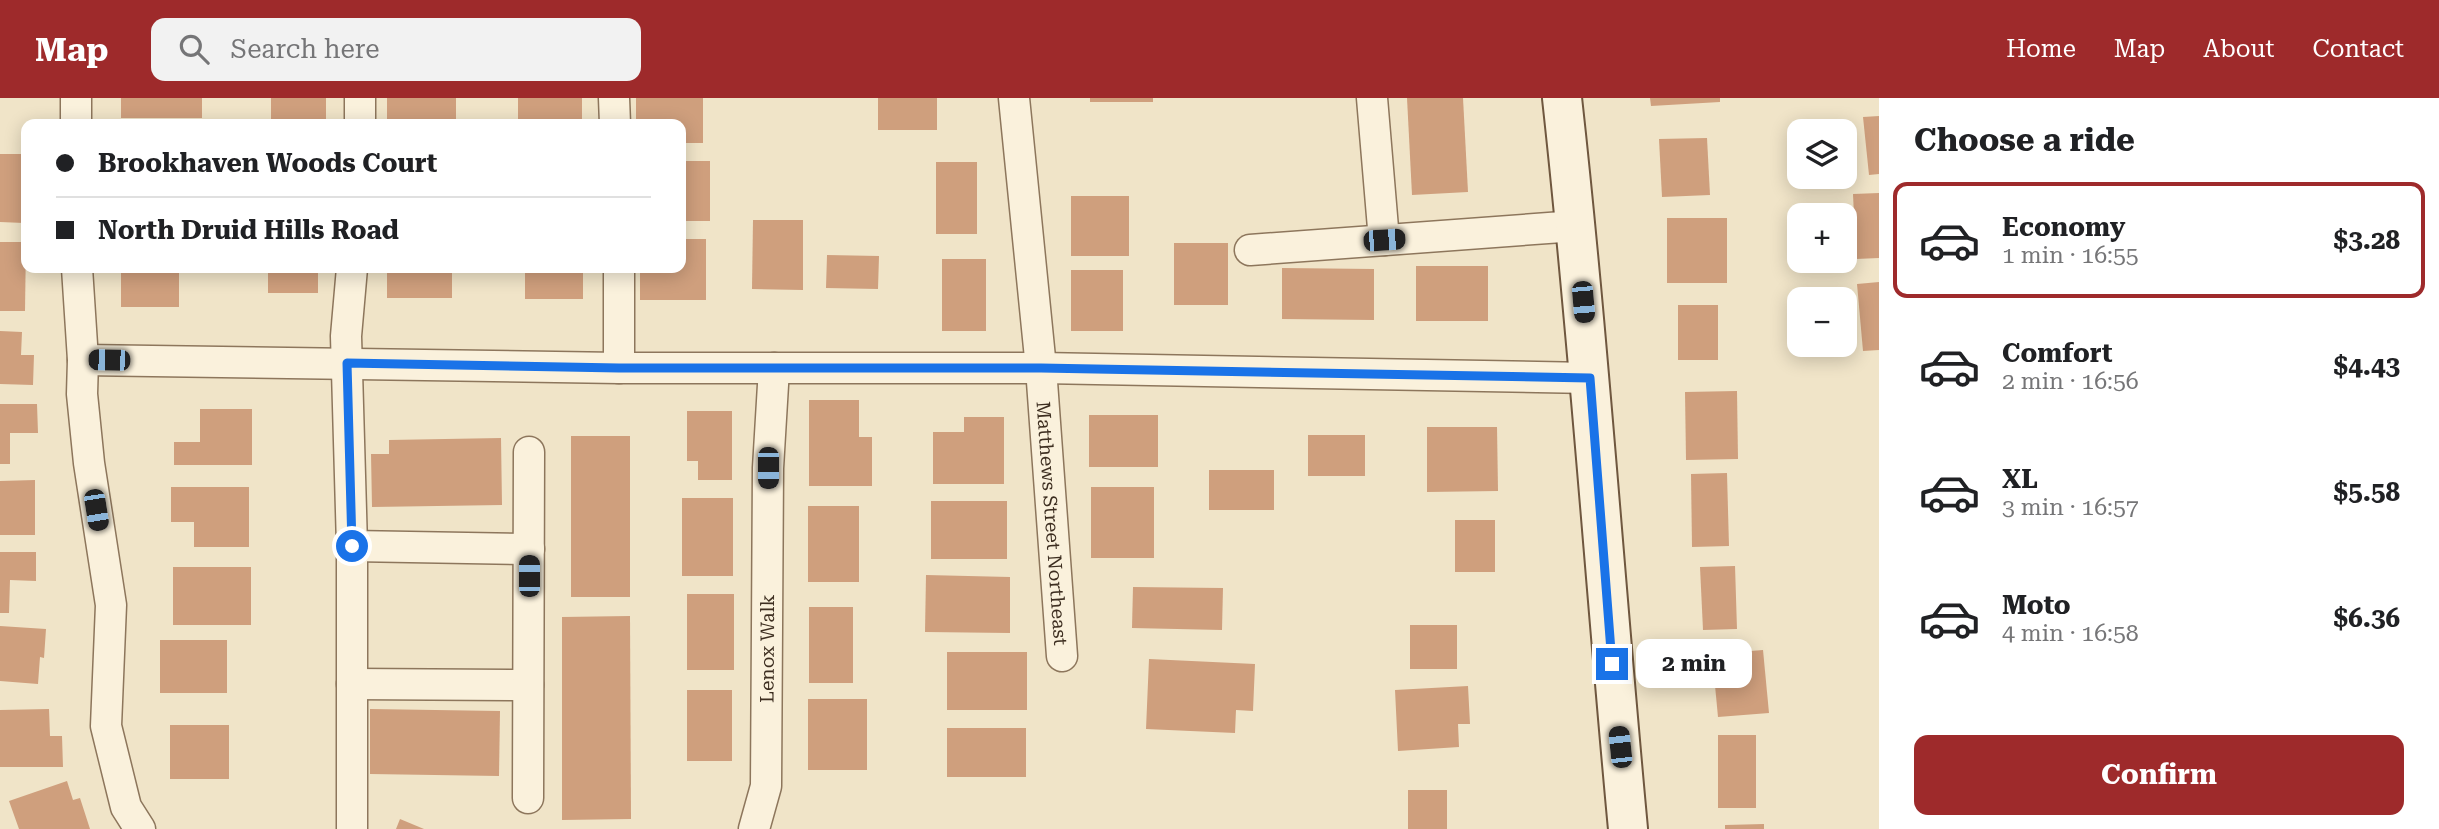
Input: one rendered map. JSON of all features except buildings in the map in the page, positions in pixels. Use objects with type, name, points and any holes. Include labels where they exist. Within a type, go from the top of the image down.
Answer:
[{"type":"main road","points":[[1562,98],[1590,378],[1607,609],[1628,829]]},
{"type":"street","points":[[76,98],[76,119]]},
{"type":"street","points":[[360,98],[360,119]]},
{"type":"street","points":[[614,98],[615,119]]},
{"type":"street","name":"Matthews Street Northeast","points":[[1014,98],[1041,368],[1062,656]]},
{"type":"street","points":[[1372,98],[1384,240]]},
{"type":"street","points":[[1250,250],[1576,226]]},
{"type":"street","points":[[77,273],[83,360],[82,394],[89,463],[111,605],[106,726],[126,807],[140,829]]},
{"type":"street","points":[[352,273],[346,336],[352,546],[352,829]]},
{"type":"street","points":[[619,273],[619,368]]},
{"type":"street","points":[[83,360],[619,368],[1041,368],[1590,378]]},
{"type":"street","name":"Lenox Walk","points":[[754,829],[766,786],[768,468],[774,368]]},
{"type":"street","points":[[528,797],[529,452]]},
{"type":"street","points":[[352,546],[529,549]]},
{"type":"street","points":[[352,684],[528,685]]},
{"type":"route","points":[[352,546],[347,363],[619,368],[1041,368],[1590,378],[1612,664]]}]
